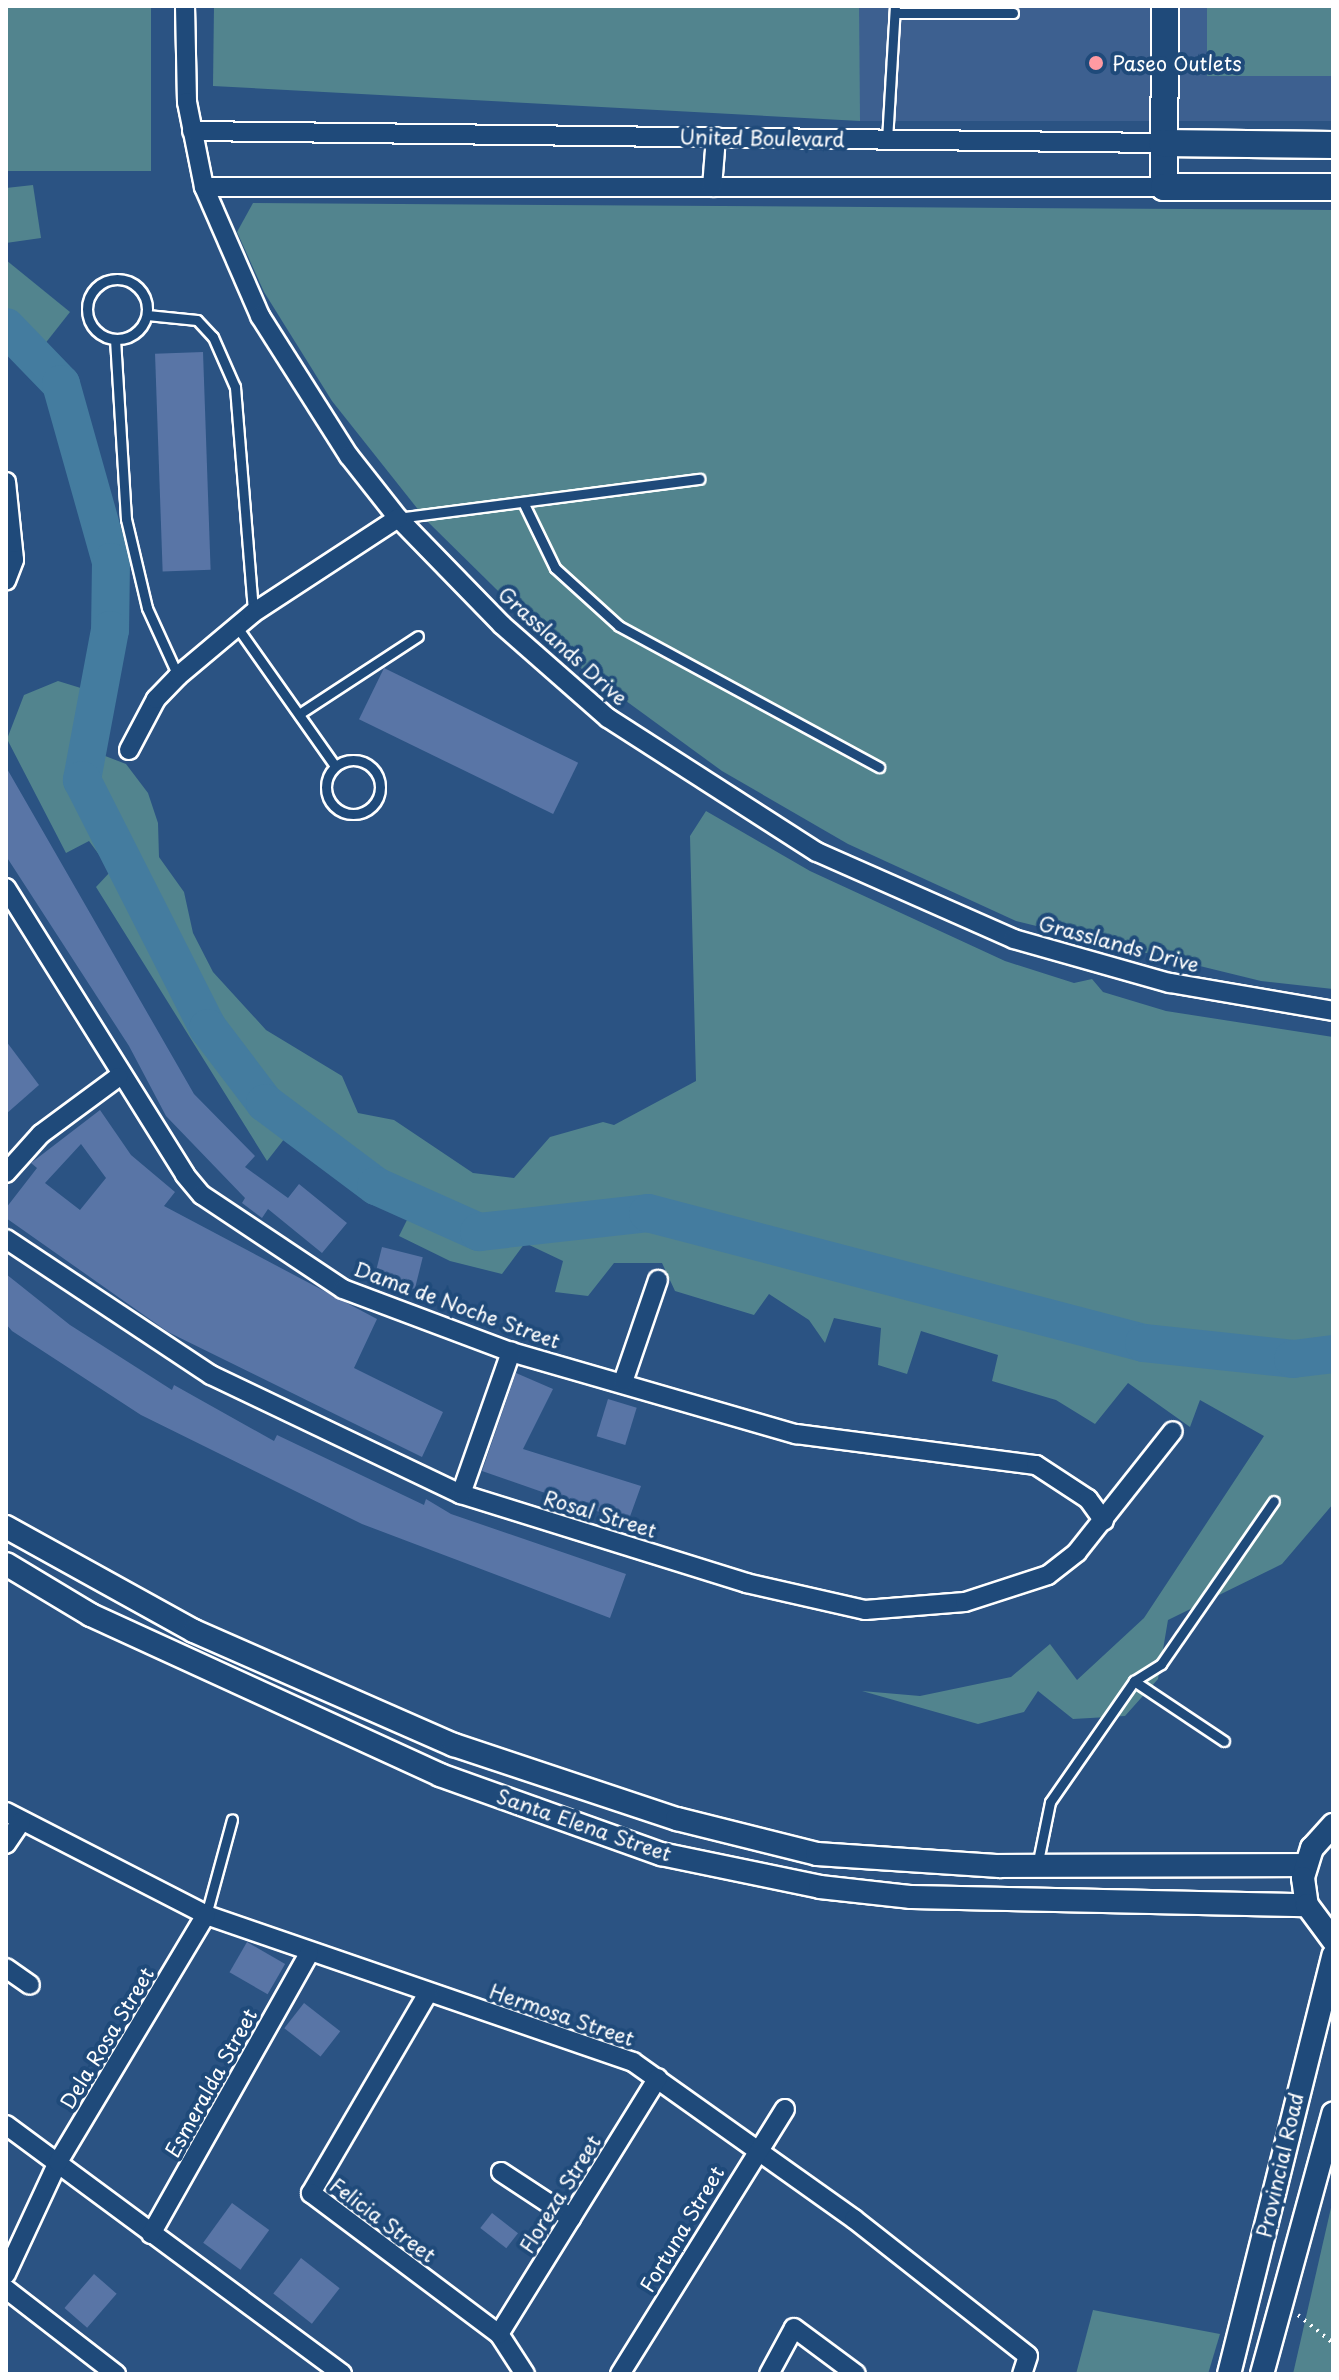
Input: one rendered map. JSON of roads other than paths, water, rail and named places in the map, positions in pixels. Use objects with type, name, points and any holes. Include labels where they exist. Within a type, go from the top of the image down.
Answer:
[{"type":"main road","points":[[1165,6],[1164,187],[1333,187]]},
{"type":"main road","name":"United Boulevard","points":[[1162,143],[1333,145]]},
{"type":"street","name":"Grasslands Drive","points":[[185,6],[192,131],[204,187],[260,316],[341,444],[398,518],[502,625],[608,718],[817,852],[1014,939],[1170,983],[1333,1011]]},
{"type":"street","name":"United Boulevard","points":[[192,131],[1162,143]]},
{"type":"street","points":[[712,187],[716,137]]},
{"type":"street","points":[[204,187],[1164,187]]},
{"type":"street","points":[[6,482],[14,560],[6,581]]},
{"type":"street","points":[[129,750],[156,699],[178,676],[253,613],[398,518]]},
{"type":"street","name":"Dama de Noche Street","points":[[6,888],[118,1077],[202,1195],[343,1289],[511,1352],[796,1434],[1036,1465],[1065,1480],[1104,1521]]},
{"type":"street","points":[[6,1173],[41,1134],[118,1077]]},
{"type":"street","name":"Rosal Street","points":[[6,1239],[211,1375],[461,1494],[746,1583],[865,1610],[965,1602],[1048,1575],[1104,1521],[1173,1431]]},
{"type":"street","points":[[623,1382],[658,1280]]},
{"type":"street","points":[[461,1494],[511,1352]]},
{"type":"street","name":"Santa Elena Street","points":[[6,1527],[194,1631],[499,1760],[677,1819],[817,1854],[1037,1866],[1305,1865]]},
{"type":"street","name":"Santa Elena Street","points":[[6,1564],[91,1615],[440,1775],[661,1854],[820,1887],[911,1897],[1307,1905]]},
{"type":"street","points":[[6,1844],[14,1817]]},
{"type":"street","name":"Hermosa Street","points":[[14,1817],[206,1915],[309,1954],[606,2049],[658,2078],[756,2149],[1028,2356],[1022,2374]]},
{"type":"street","points":[[1333,1825],[1305,1865],[1307,1905],[1333,1940]]},
{"type":"street","name":"Dela Rosa Street","points":[[6,2274],[58,2162],[206,1915]]},
{"type":"street","name":"Esmeralda Street","points":[[151,2234],[309,1954]]},
{"type":"street","name":"Provincial Road","points":[[1229,2374],[1333,1956]]},
{"type":"street","points":[[6,1968],[30,1985]]},
{"type":"street","name":"Felicia Street","points":[[428,1993],[311,2193],[499,2334],[525,2374]]},
{"type":"street","name":"Floreza Street","points":[[499,2334],[658,2078]]},
{"type":"street","name":"Fortuna Street","points":[[620,2374],[756,2149],[785,2109]]},
{"type":"street","name":"Provincial Road","points":[[1262,2374],[1333,2114]]},
{"type":"street","points":[[6,2125],[342,2374]]},
{"type":"street","points":[[501,2172],[571,2218]]},
{"type":"street","points":[[6,2289],[116,2374]]},
{"type":"street","points":[[769,2374],[794,2328],[856,2374]]},
{"type":"lane","points":[[887,140],[895,9],[1013,13]]},
{"type":"lane","points":[[127,280],[147,300],[147,315],[129,337],[115,339],[101,334],[87,310],[99,284],[127,280]]},
{"type":"lane","points":[[147,315],[197,320],[213,337],[235,387],[253,613]]},
{"type":"lane","points":[[115,339],[126,519],[147,608],[178,676]]},
{"type":"lane","points":[[398,518],[699,479]]},
{"type":"lane","points":[[523,502],[555,568],[619,626],[879,767]]},
{"type":"lane","points":[[237,627],[335,766]]},
{"type":"lane","points":[[299,714],[418,636]]},
{"type":"lane","points":[[359,760],[374,769],[380,793],[371,808],[347,814],[332,805],[326,790],[335,766],[359,760]]},
{"type":"lane","points":[[1037,1866],[1050,1802],[1134,1681],[1161,1664],[1274,1501]]},
{"type":"lane","points":[[1134,1681],[1224,1741]]},
{"type":"lane","name":"Dela Rosa Street","points":[[206,1915],[232,1819]]},
{"type":"waterway","points":[[6,327],[61,384],[111,562],[110,630],[82,780],[208,1028],[265,1103],[376,1186],[479,1232],[648,1213],[1144,1343],[1293,1359],[1333,1354]]},
{"type":"place","name":"Paseo Outlets","points":[[1096,63]]}]
